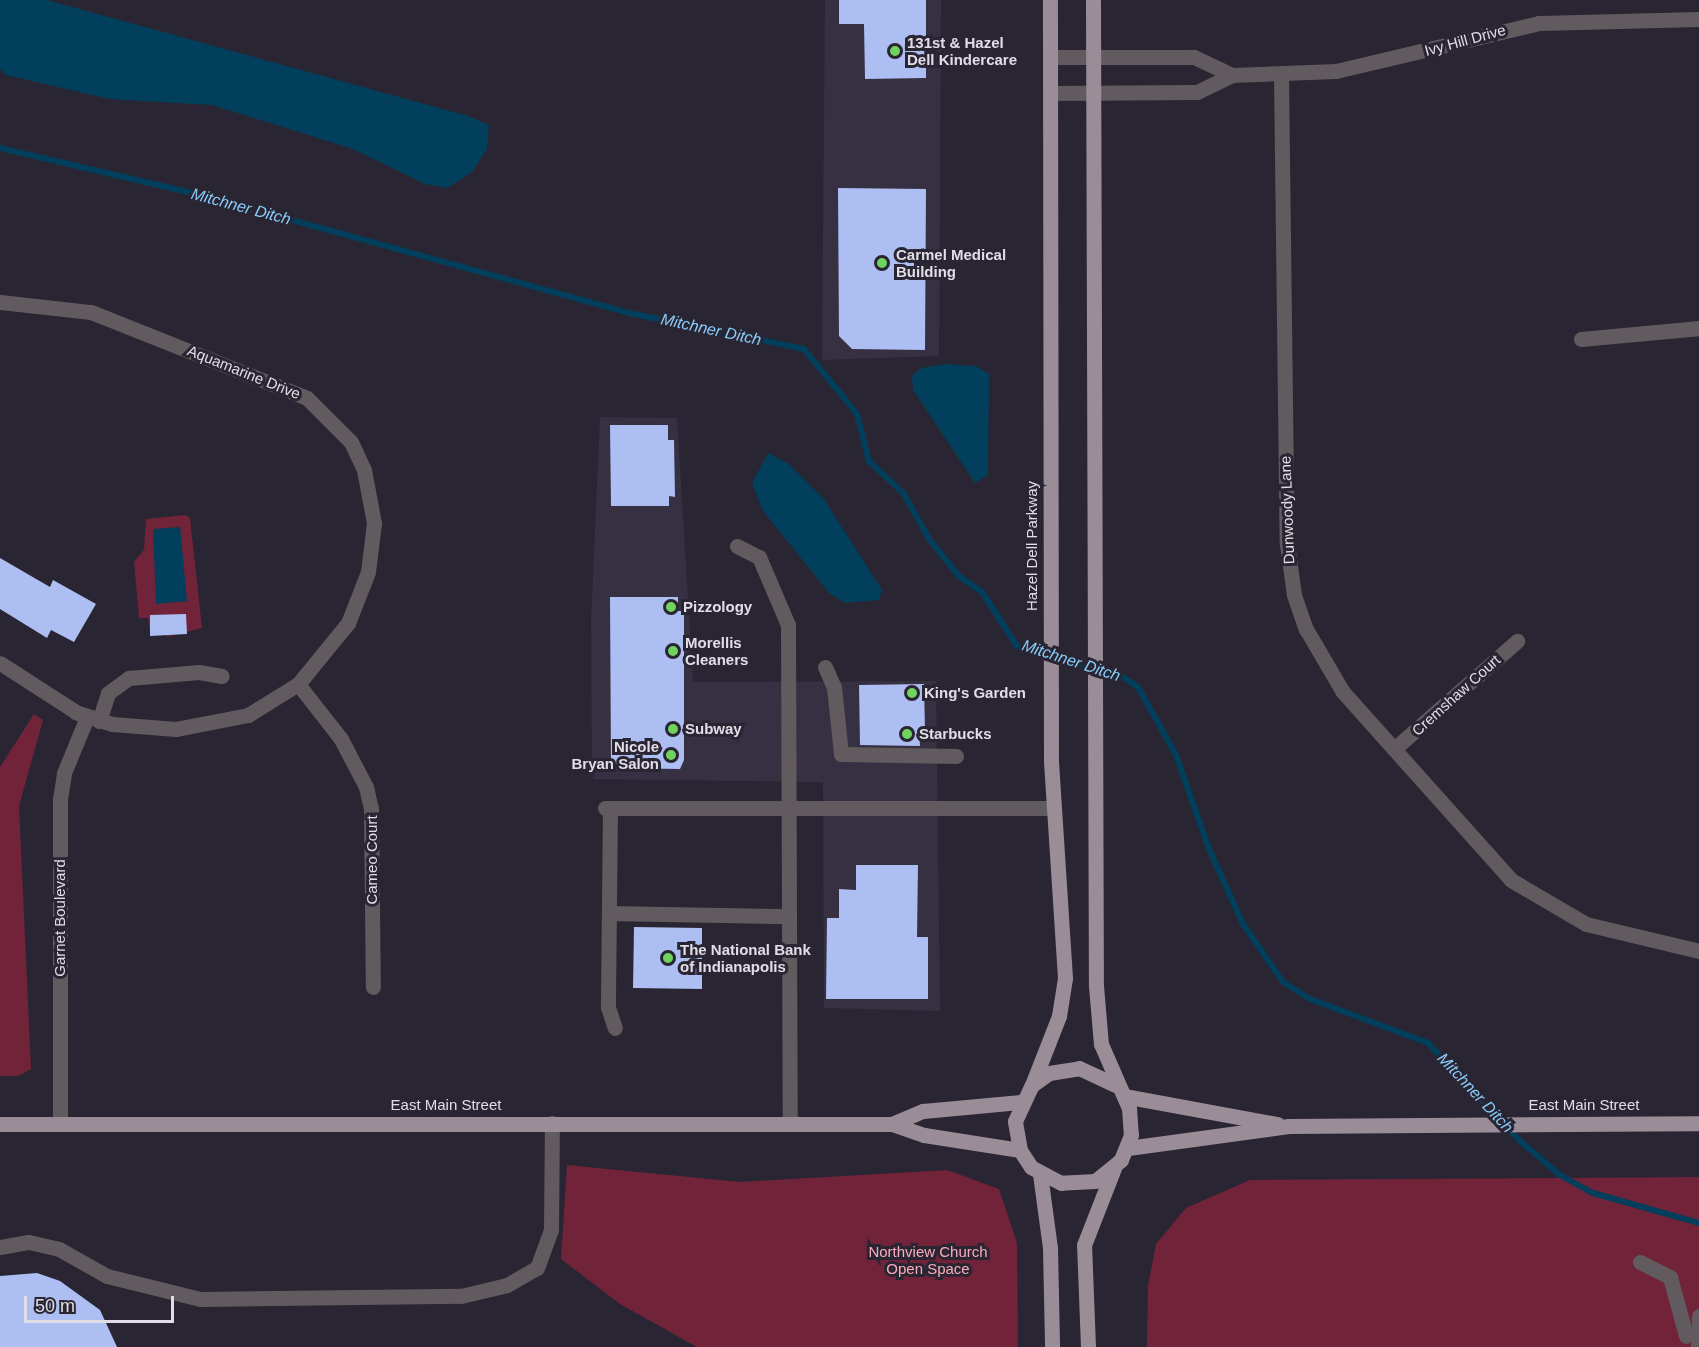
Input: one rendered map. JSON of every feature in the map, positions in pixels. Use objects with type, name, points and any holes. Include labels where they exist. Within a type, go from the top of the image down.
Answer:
[{"type":"main road","name":"Hazel Dell Parkway","points":[[1032,1085],[1064,990],[1052,808],[1050,0]]},
{"type":"main road","points":[[1088,1347],[1084,1245],[1114,1168],[1128,1148],[1132,1121],[1119,1091],[1097,1018],[1093,0]]},
{"type":"main road","points":[[1114,1168],[1095,1181],[1072,1185],[1040,1174],[1020,1150],[1015,1121],[1020,1102],[1032,1085],[1049,1073],[1079,1068],[1119,1091]]},
{"type":"main road","name":"East Main Street","points":[[1119,1091],[1289,1126]]},
{"type":"main road","name":"East Main Street","points":[[892,1124],[922,1111],[1020,1102]]},
{"type":"main road","name":"East Main Street","points":[[1128,1148],[1289,1126],[1699,1123]]},
{"type":"main road","name":"East Main Street","points":[[0,1124],[892,1124],[924,1135],[1020,1150]]},
{"type":"main road","points":[[1040,1174],[1050,1248],[1052,1347]]},
{"type":"street","name":"Ivy Hill Drive","points":[[1051,57],[1194,57],[1232,75],[1281,75],[1362,66],[1539,23],[1699,19]]},
{"type":"street","name":"Ivy Hill Drive","points":[[1052,93],[1197,92],[1232,75]]},
{"type":"street","name":"Dunwoody Lane","points":[[1281,75],[1291,580],[1322,661],[1394,749],[1487,856],[1530,894],[1586,924],[1699,951]]},
{"type":"street","name":"Aquamarine Drive","points":[[0,302],[91,312],[154,334],[307,398],[351,442],[371,496],[368,572],[348,623],[298,684],[267,706],[226,723],[153,730],[93,719]]},
{"type":"street","points":[[1581,339],[1699,328]]},
{"type":"street","points":[[737,546],[759,557],[788,625],[790,1124]]},
{"type":"street","name":"Cremshaw Court","points":[[1394,749],[1517,641]]},
{"type":"street","points":[[0,663],[93,719]]},
{"type":"street","points":[[825,667],[834,687],[841,754],[956,756]]},
{"type":"street","name":"Garnet Boulevard","points":[[60,1124],[60,799],[64,773],[108,693],[129,678],[199,672],[222,676]]},
{"type":"street","name":"Cameo Court","points":[[298,684],[341,739],[366,787],[371,809],[373,987]]},
{"type":"street","points":[[615,1028],[608,1007],[608,808],[1052,808]]},
{"type":"street","points":[[609,913],[789,916]]},
{"type":"street","points":[[0,1246],[28,1242],[59,1249],[106,1276],[200,1299],[461,1296],[507,1286],[537,1268],[551,1230],[552,1123]]},
{"type":"street","points":[[1640,1262],[1670,1277],[1686,1336]]},
{"type":"street","points":[[1698,1347],[1699,1316]]},
{"type":"shaded area","points":[[825,0],[941,0],[939,356],[822,360]]},
{"type":"shaded area","points":[[600,417],[677,418],[693,682],[936,681],[940,1011],[824,1008],[823,782],[592,779],[591,621]]},
{"type":"green space","points":[[185,515],[190,518],[202,628],[167,637],[166,631],[150,632],[148,618],[139,618],[134,562],[144,550],[146,519]]},
{"type":"green space","points":[[34,714],[43,720],[19,806],[31,1069],[18,1076],[0,1076],[0,767]]},
{"type":"green space","name":"Northview Church Open Space","points":[[567,1165],[740,1182],[947,1170],[999,1189],[1017,1243],[1018,1347],[697,1347],[620,1304],[561,1259]]},
{"type":"green space","points":[[1699,1177],[1699,1347],[1147,1347],[1148,1286],[1156,1244],[1186,1208],[1250,1180]]},
{"type":"water","points":[[0,0],[47,0],[468,116],[489,125],[487,149],[472,172],[447,188],[425,184],[353,149],[212,105],[109,99],[6,75],[0,69]]},
{"type":"water","points":[[946,364],[976,366],[989,374],[988,475],[975,483],[913,390],[912,376],[921,368]]},
{"type":"water","points":[[768,453],[789,464],[824,499],[882,590],[879,600],[845,603],[829,593],[763,511],[752,483]]},
{"type":"water","points":[[180,527],[187,601],[156,604],[153,529]]},
{"type":"building","name":"131st & Hazel Dell Kindercare","points":[[839,0],[926,0],[926,78],[865,79],[864,24],[839,24]]},
{"type":"building","name":"Carmel Medical Building","points":[[838,188],[926,189],[925,350],[852,349],[839,336]]},
{"type":"building","points":[[610,425],[668,425],[668,440],[674,440],[675,497],[669,496],[669,506],[611,506]]},
{"type":"building","points":[[0,558],[50,587],[53,580],[96,604],[74,642],[51,630],[47,638],[0,609]]},
{"type":"building","points":[[610,597],[678,597],[678,611],[684,611],[684,760],[680,769],[611,768]]},
{"type":"building","points":[[186,614],[187,634],[150,636],[150,615]]},
{"type":"building","points":[[924,684],[925,731],[919,731],[920,746],[860,745],[859,685]]},
{"type":"building","points":[[856,865],[918,865],[917,937],[928,937],[928,999],[826,999],[827,918],[839,918],[839,889],[856,890]]},
{"type":"building","name":"The National Bank of Indianapolis","points":[[634,927],[702,928],[702,989],[633,988]]},
{"type":"building","points":[[37,1273],[60,1281],[100,1310],[117,1347],[0,1347],[0,1276]]},
{"type":"waterway","name":"Mitchner Ditch","points":[[0,148],[201,195],[629,313],[804,349],[857,414],[869,461],[904,494],[929,539],[959,576],[982,592],[1017,646],[1123,677],[1138,687],[1176,755],[1209,849],[1243,924],[1283,982],[1310,999],[1428,1043],[1520,1141],[1560,1175],[1593,1193],[1699,1223]]},
{"type":"place","name":"131st & Hazel Dell Kindercare","points":[[895,51]]},
{"type":"place","name":"Carmel Medical Building","points":[[882,263]]},
{"type":"place","name":"Pizzology","points":[[671,607]]},
{"type":"place","name":"Morellis Cleaners","points":[[673,651]]},
{"type":"place","name":"King's Garden","points":[[912,693]]},
{"type":"place","name":"Subway","points":[[673,729]]},
{"type":"place","name":"Starbucks","points":[[907,734]]},
{"type":"place","name":"Nicole Bryan Salon","points":[[671,755]]},
{"type":"place","name":"The National Bank of Indianapolis","points":[[668,958]]}]
